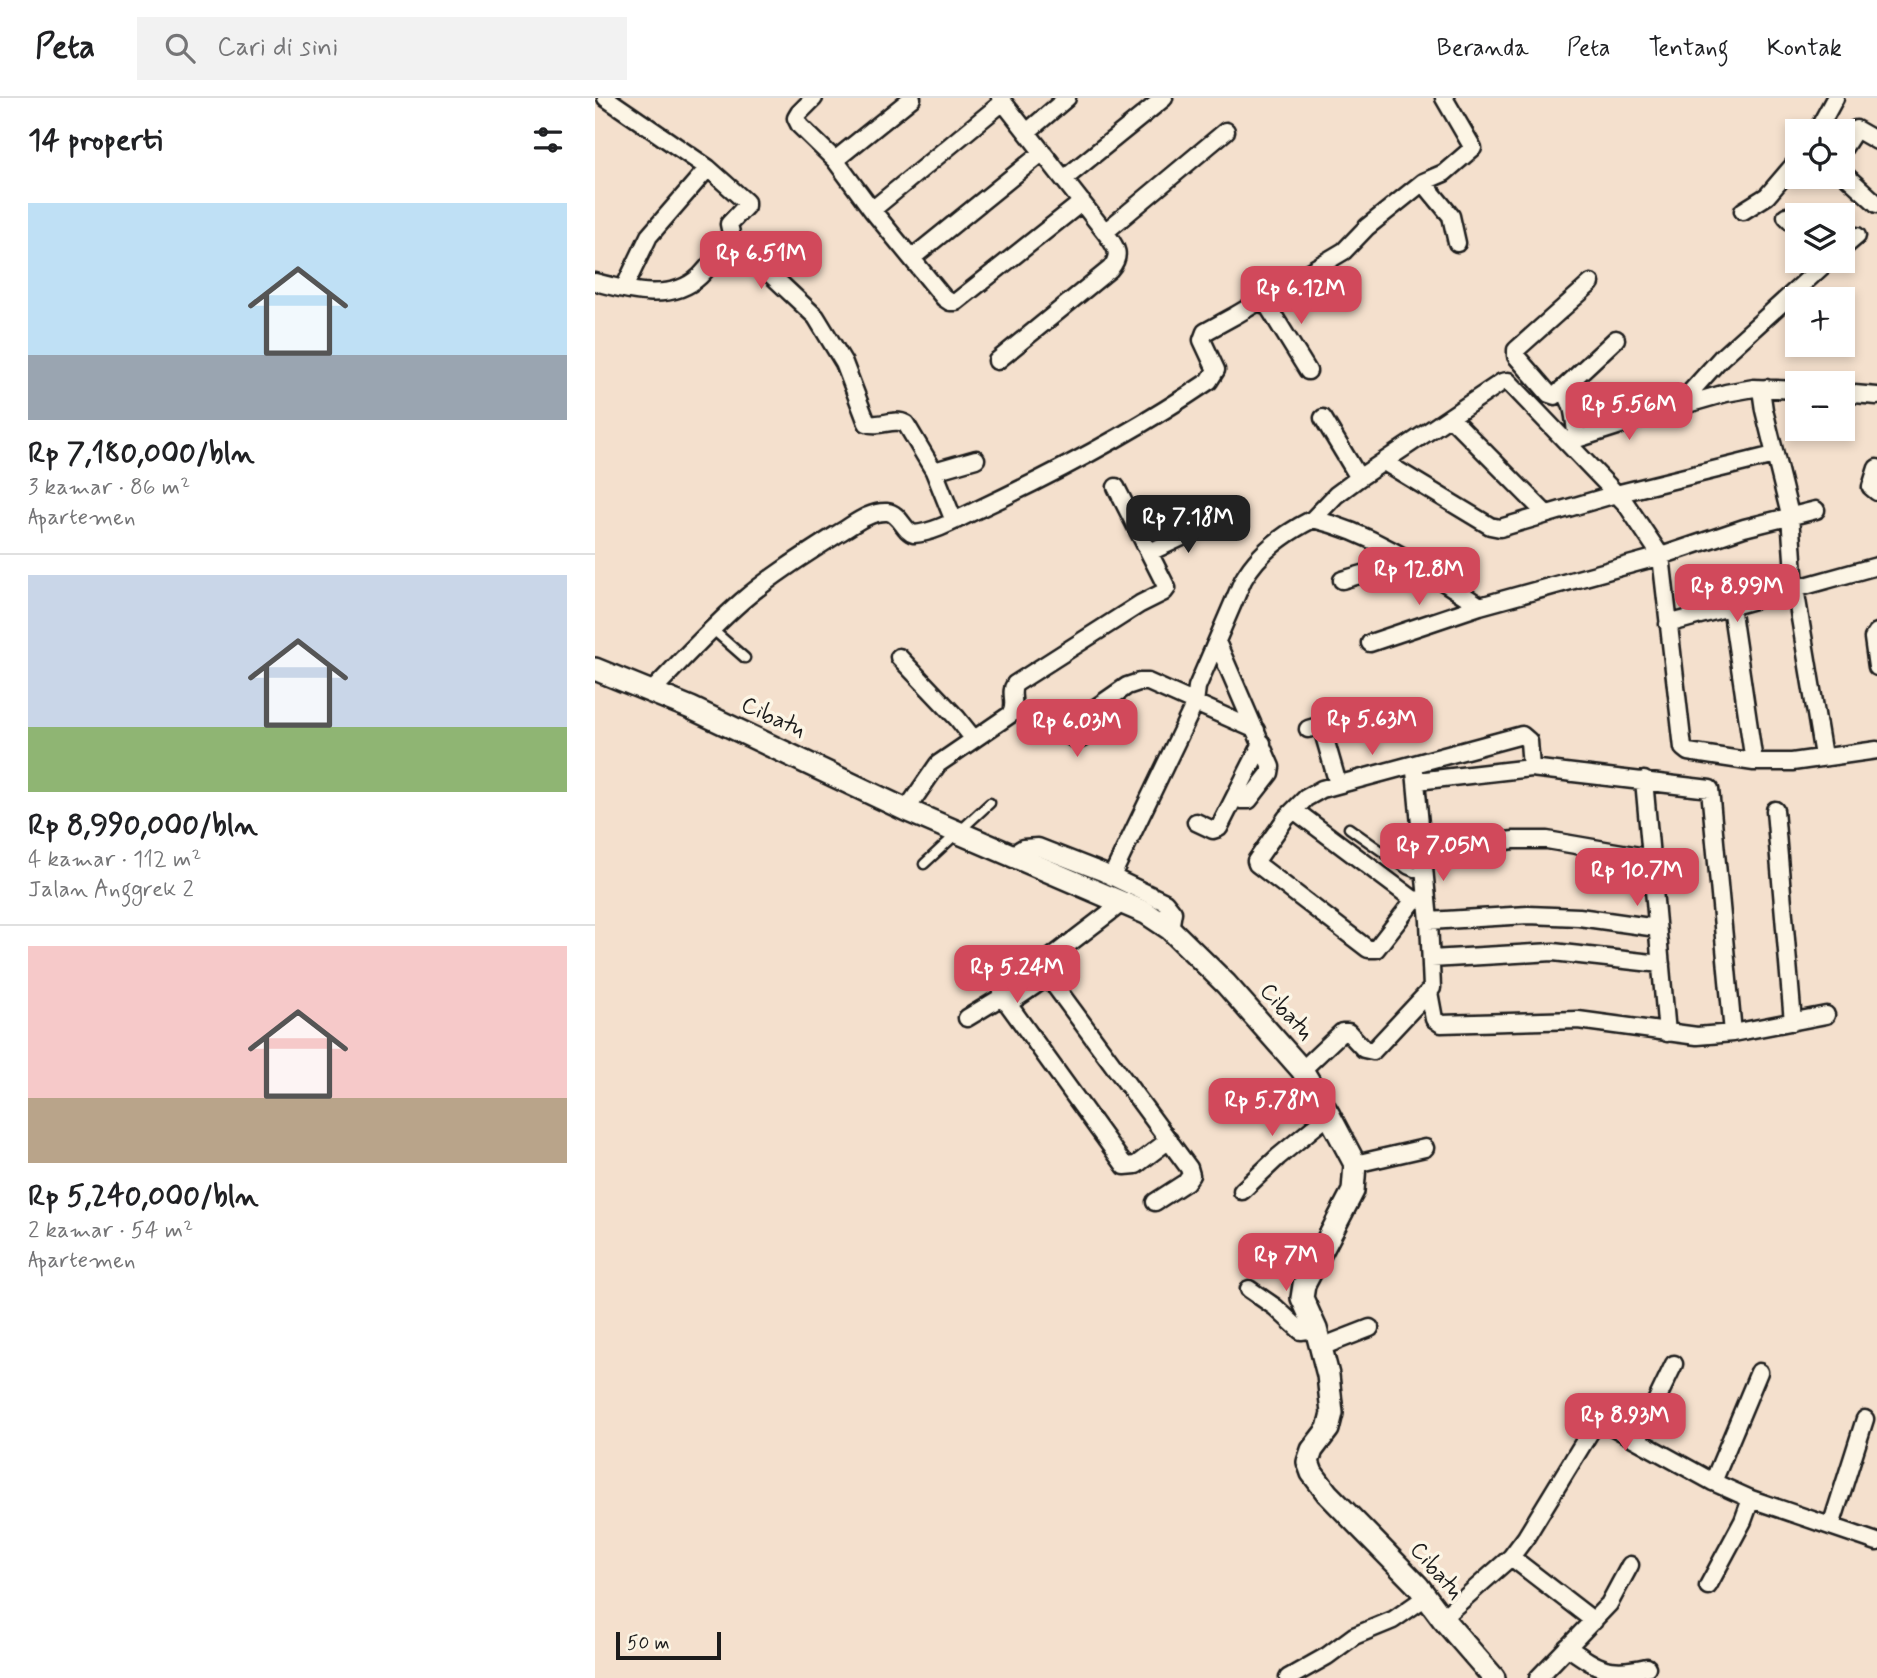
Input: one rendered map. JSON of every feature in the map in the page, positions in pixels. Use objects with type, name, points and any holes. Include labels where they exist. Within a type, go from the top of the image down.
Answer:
[{"type":"street","points":[[606,98],[708,168],[746,202],[745,209],[729,224],[732,238],[816,317],[844,363],[867,422],[875,425],[900,420],[904,422],[934,471],[954,522]]},
{"type":"street","points":[[814,98],[796,118],[800,126],[835,160],[872,210],[950,302],[956,302],[1082,202]]},
{"type":"street","points":[[835,160],[912,98]]},
{"type":"street","points":[[1027,132],[1067,98]]},
{"type":"street","points":[[1064,178],[1164,98]]},
{"type":"street","points":[[651,692],[744,600],[811,550],[870,515],[890,512],[909,533],[914,534],[954,522],[1114,440],[1209,381],[1216,370],[1202,340],[1205,332],[1344,251],[1367,226],[1423,182],[1444,173],[1473,148],[1444,98]]},
{"type":"street","points":[[1824,119],[1835,98]]},
{"type":"street","points":[[872,210],[1002,100],[1118,250],[1116,261],[1110,269],[997,361]]},
{"type":"street","points":[[1105,232],[1226,131]]},
{"type":"street","points":[[1855,131],[1877,141]]},
{"type":"street","points":[[912,258],[1044,152]]},
{"type":"street","points":[[624,288],[649,236],[708,168]]},
{"type":"street","points":[[1743,211],[1767,196],[1785,175]]},
{"type":"street","points":[[1423,182],[1451,216],[1457,243]]},
{"type":"street","points":[[1855,184],[1877,204]]},
{"type":"street","points":[[595,282],[652,293],[682,289],[699,276],[732,238]]},
{"type":"street","points":[[1677,407],[1721,358],[1815,273]]},
{"type":"street","points":[[1591,283],[1516,350],[1516,356],[1551,397],[1616,339]]},
{"type":"street","points":[[1264,300],[1308,371]]},
{"type":"street","points":[[1107,874],[1251,565],[1273,545],[1313,519],[1336,495],[1359,478],[1501,382],[1508,381],[1514,385],[1573,441],[1626,504],[1661,556],[1683,748],[1688,752],[1754,762],[1792,762],[1877,750]]},
{"type":"street","points":[[1766,388],[1762,396],[1764,410],[1790,515],[1795,588],[1823,756]]},
{"type":"street","points":[[1573,441],[1726,393],[1766,388],[1785,389]]},
{"type":"street","points":[[1562,389],[1573,407],[1573,441]]},
{"type":"street","points":[[1855,394],[1877,396]]},
{"type":"street","points":[[1450,416],[1546,514]]},
{"type":"street","points":[[1323,418],[1359,478]]},
{"type":"street","points":[[1384,462],[1490,526],[1500,528],[1616,494],[1774,455]]},
{"type":"street","points":[[934,471],[976,459]]},
{"type":"street","points":[[1877,468],[1870,483],[1877,492]]},
{"type":"street","points":[[906,810],[939,765],[973,738],[1011,714],[1015,705],[1012,692],[1015,684],[1129,611],[1164,592],[1167,584],[1116,487]]},
{"type":"street","points":[[1370,643],[1480,606],[1661,556],[1744,528],[1816,510]]},
{"type":"street","points":[[1313,519],[1362,534],[1411,560],[1480,606]]},
{"type":"street","points":[[1150,552],[1210,524]]},
{"type":"street","points":[[1342,580],[1411,560]]},
{"type":"street","points":[[1668,624],[1877,566]]},
{"type":"street","points":[[1731,606],[1754,762]]},
{"type":"street","points":[[1877,632],[1873,638],[1877,667]]},
{"type":"street","points":[[1196,822],[1216,830],[1236,797],[1259,736],[1217,642]]},
{"type":"street","points":[[899,657],[973,738]]},
{"type":"street","name":"Cibatu","points":[[595,669],[691,708],[906,810],[1146,913],[1170,929],[1226,984],[1302,1070],[1355,1164],[1353,1191],[1302,1293],[1328,1375],[1332,1413],[1328,1429],[1312,1450],[1308,1462],[1311,1473],[1426,1597],[1494,1678]]},
{"type":"street","points":[[1090,712],[1127,687],[1148,682],[1192,696],[1259,736]]},
{"type":"street","points":[[1338,783],[1315,727],[1345,718]]},
{"type":"street","points":[[1415,773],[1522,735],[1529,741],[1531,768]]},
{"type":"street","points":[[1420,899],[1376,948],[1368,949],[1257,864],[1257,857],[1286,818],[1305,798],[1338,783],[1415,773],[1531,768],[1710,789],[1733,1033]]},
{"type":"street","points":[[1302,1070],[1342,1032],[1348,1032],[1364,1049],[1373,1051],[1429,992],[1433,983],[1429,921],[1420,899],[1424,872],[1415,773]]},
{"type":"street","points":[[1644,780],[1667,1033]]},
{"type":"street","points":[[1294,810],[1420,899]]},
{"type":"street","points":[[1775,810],[1793,1022]]},
{"type":"street","points":[[1423,851],[1514,840],[1547,840],[1651,858]]},
{"type":"street","points":[[1010,856],[1023,848],[1038,847],[1107,874],[1165,902],[1173,912],[1170,929]]},
{"type":"street","points":[[1122,903],[1049,959],[1002,989],[1004,1001],[1125,1166],[1136,1166],[1169,1140]]},
{"type":"street","points":[[1429,921],[1553,916],[1657,928]]},
{"type":"street","points":[[1431,960],[1552,952],[1661,964]]},
{"type":"street","points":[[1049,959],[1049,976],[1189,1168],[1191,1175],[1186,1182],[1155,1202]]},
{"type":"street","points":[[967,1018],[1049,976]]},
{"type":"street","points":[[1429,992],[1433,1019],[1441,1024],[1578,1020],[1697,1036],[1733,1033],[1826,1015]]},
{"type":"street","points":[[1242,1191],[1329,1115]]},
{"type":"street","points":[[1355,1164],[1425,1148]]},
{"type":"street","points":[[1249,1289],[1275,1307],[1301,1331],[1318,1338],[1370,1328]]},
{"type":"street","points":[[1638,1439],[1674,1364]]},
{"type":"street","points":[[1713,1482],[1759,1372]]},
{"type":"street","points":[[1831,1526],[1865,1419]]},
{"type":"street","points":[[1442,1618],[1511,1557],[1595,1424],[1604,1422],[1676,1463],[1751,1499],[1876,1538]]},
{"type":"street","points":[[1708,1586],[1743,1521],[1751,1499]]},
{"type":"street","points":[[1511,1557],[1594,1620]]},
{"type":"street","points":[[1538,1678],[1609,1604],[1630,1565]]},
{"type":"street","points":[[1288,1678],[1327,1656],[1354,1636],[1393,1620],[1426,1597]]},
{"type":"street","points":[[1567,1647],[1586,1660],[1612,1672],[1647,1667]]},
{"type":"lane","points":[[712,629],[745,658]]},
{"type":"lane","points":[[925,864],[990,803]]},
{"type":"lane","points":[[1349,828],[1407,869],[1424,872]]}]
